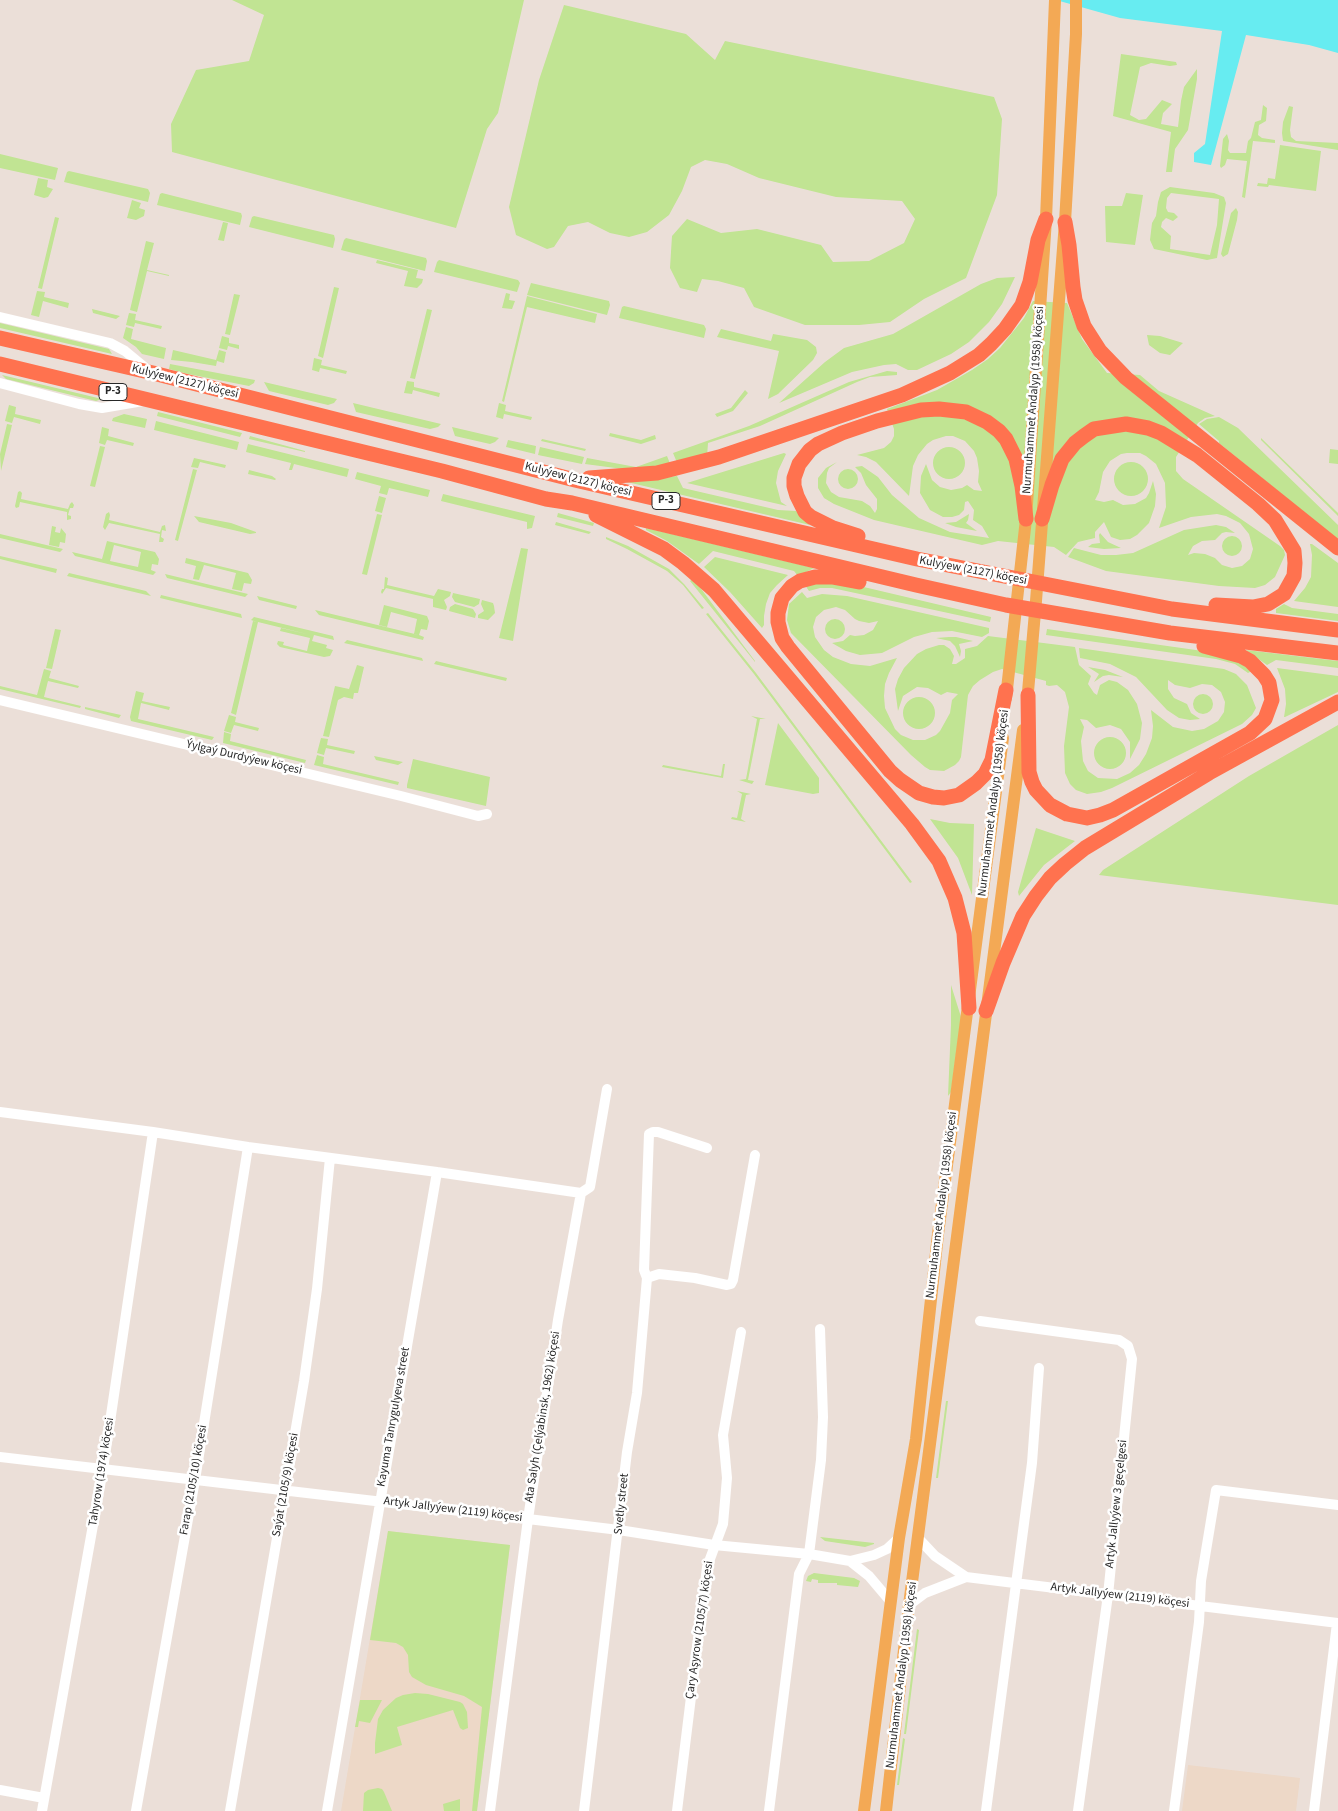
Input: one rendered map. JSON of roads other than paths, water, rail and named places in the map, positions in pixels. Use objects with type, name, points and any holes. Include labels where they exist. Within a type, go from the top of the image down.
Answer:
[{"type":"highway","points":[[576,480],[657,473],[719,458],[873,406],[950,373],[979,355],[1005,329],[1026,296],[1038,240],[1046,219]]},
{"type":"highway","points":[[1065,222],[1070,245],[1075,300],[1079,314],[1100,351],[1126,378],[1338,548]]},
{"type":"highway","name":"Kulyýew (2127) köçesi","points":[[0,338],[153,373],[576,480],[917,559],[1172,609],[1338,630]]},
{"type":"highway","name":"Kulyýew (2127) köçesi","points":[[0,364],[432,468],[546,499],[572,503],[916,586],[1006,605],[1170,633],[1338,653]]},
{"type":"highway","points":[[917,559],[895,547],[833,528],[811,517],[801,505],[794,486],[796,471],[802,459],[810,450],[818,444],[842,433],[877,421],[921,410],[939,409],[966,412],[987,422],[1006,439],[1016,459],[1026,519]]},
{"type":"highway","points":[[1042,519],[1062,459],[1075,443],[1094,429],[1114,424],[1136,425],[1161,433],[1196,455],[1258,504],[1275,520],[1294,551],[1296,563],[1294,576],[1284,594],[1268,604],[1252,608],[1200,604],[1172,609]]},
{"type":"highway","points":[[572,503],[664,549],[699,575],[731,609],[912,824],[939,861],[956,898],[964,933],[968,1008]]},
{"type":"highway","points":[[916,586],[891,590],[832,577],[815,577],[800,581],[787,591],[779,604],[778,622],[782,638],[890,771],[910,788],[925,796],[944,798],[959,795],[985,774],[992,760],[1006,690]]},
{"type":"highway","points":[[1028,694],[1030,772],[1036,790],[1050,805],[1067,814],[1087,818],[1113,810],[1250,733],[1262,723],[1269,710],[1272,700],[1269,683],[1258,667],[1241,656],[1187,642],[1170,633]]},
{"type":"highway","points":[[986,1011],[1003,963],[1023,916],[1050,878],[1065,864],[1085,848],[1201,778],[1338,702]]},
{"type":"main road","name":"Nurmuhammet Andalyp (1958) köçesi","points":[[864,1811],[899,1538],[916,1439],[938,1234],[1002,746],[1006,690],[1026,519],[1046,219],[1055,0]]},
{"type":"main road","name":"Nurmuhammet Andalyp (1958) köçesi","points":[[886,1811],[909,1605],[1028,694],[1065,222],[1076,34],[1076,0]]},
{"type":"street","points":[[0,317],[110,343],[125,351],[153,373]]},
{"type":"street","points":[[0,383],[78,404],[102,408],[149,400]]},
{"type":"street","name":"Ýylgaý Durdyýew köçesi","points":[[0,700],[478,816],[487,814]]},
{"type":"street","name":"Ata Salyh (Çelýabinsk, 1962) köçesi","points":[[490,1811],[528,1519],[558,1320],[581,1193],[590,1187],[606,1089]]},
{"type":"street","points":[[0,1112],[581,1193]]},
{"type":"street","name":"Tahyrow (1974) köçesi","points":[[42,1811],[103,1469],[153,1132]]},
{"type":"street","name":"Svetly street","points":[[584,1811],[627,1452],[637,1393],[647,1278],[644,1270],[649,1134],[658,1132],[706,1148]]},
{"type":"street","name":"Farap (2105/10) köçesi","points":[[136,1811],[195,1480],[248,1148]]},
{"type":"street","points":[[647,1278],[659,1274],[695,1278],[727,1285],[731,1284],[755,1155]]},
{"type":"street","name":"Saýat (2105/9) köçesi","points":[[230,1811],[304,1381],[330,1158]]},
{"type":"street","name":"Kayuma Tanrygulyeva street","points":[[327,1811],[437,1172]]},
{"type":"street","name":"Artyk Jallyýew 3 geçelgesi","points":[[980,1320],[1119,1340],[1128,1346],[1132,1366],[1108,1595],[1078,1811]]},
{"type":"street","points":[[768,1811],[799,1574],[809,1554],[821,1460],[823,1426],[820,1329]]},
{"type":"street","name":"Çary Aşyrow (2105/7) köçesi","points":[[677,1811],[706,1567],[723,1524],[727,1478],[723,1435],[741,1332]]},
{"type":"street","points":[[986,1811],[1032,1463],[1039,1368]]},
{"type":"street","name":"Artyk Jallyýew (2119) köçesi","points":[[0,1457],[619,1530],[714,1545],[809,1554],[850,1561],[874,1555],[887,1548],[899,1538]]},
{"type":"street","points":[[1174,1811],[1199,1622],[1201,1581],[1216,1490],[1338,1505]]},
{"type":"street","points":[[919,1538],[935,1556],[966,1577]]},
{"type":"street","name":"Nurmuhammet Andalyp (1958) köçesi","points":[[850,1561],[869,1576],[891,1602]]},
{"type":"street","name":"Artyk Jallyýew (2119) köçesi","points":[[909,1605],[925,1593],[966,1577],[1337,1623]]},
{"type":"street","points":[[1314,1811],[1337,1623]]},
{"type":"street","points":[[0,1790],[44,1798]]},
{"type":"water","points":[[1056,0],[1338,0],[1338,53],[1309,45],[1246,35],[1211,165],[1194,162],[1194,153],[1205,144],[1222,31],[1120,18]]}]
